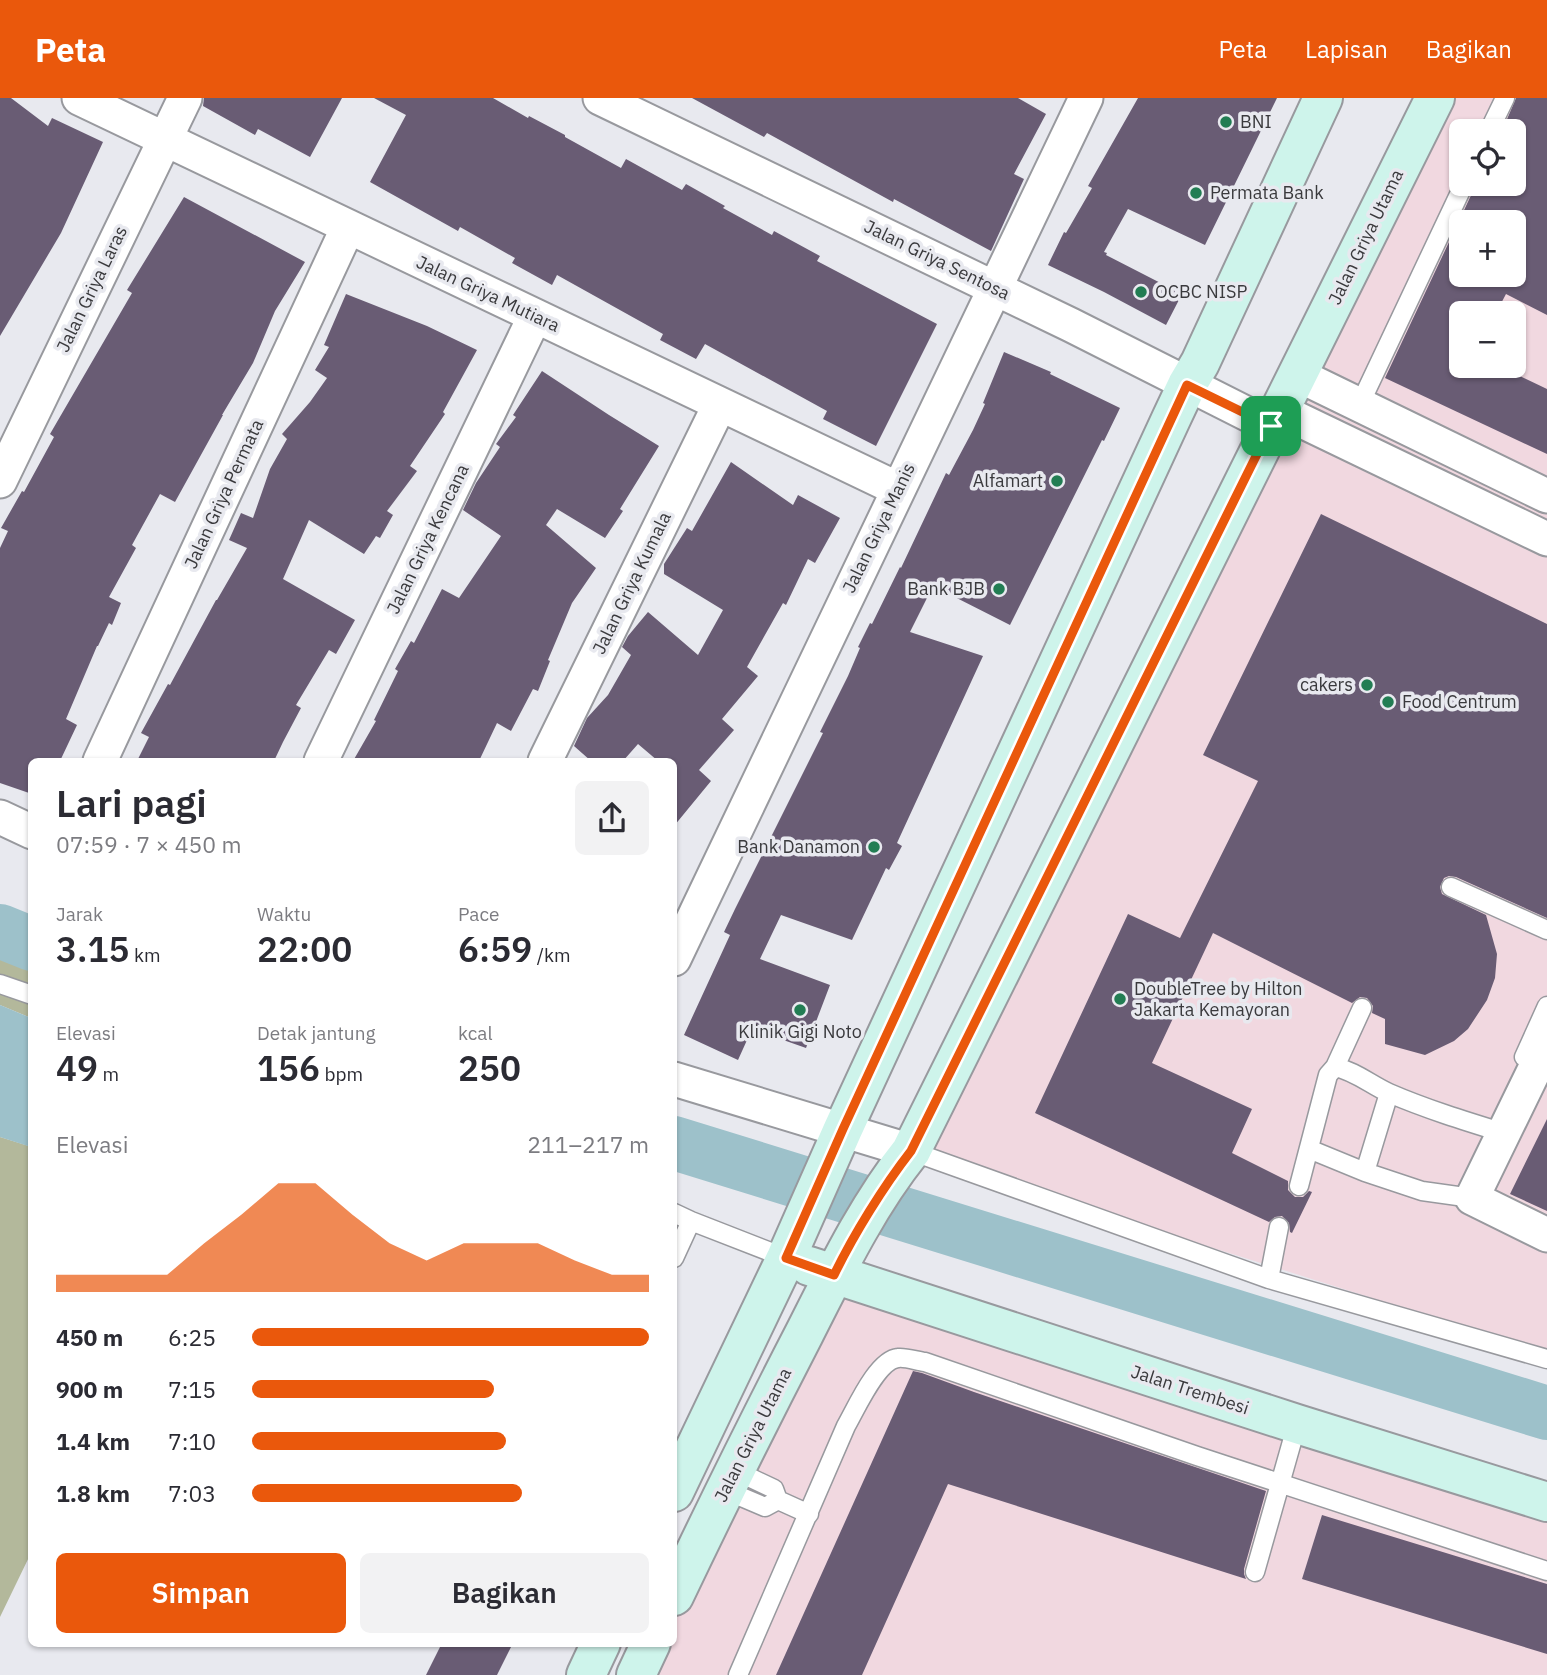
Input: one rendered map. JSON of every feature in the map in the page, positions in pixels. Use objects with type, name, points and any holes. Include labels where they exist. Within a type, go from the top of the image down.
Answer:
[{"type":"main road","points":[[677,1486],[788,1252],[1187,385],[1200,363],[1323,98]]},
{"type":"main road","name":"Jalan Griya Utama","points":[[677,1590],[729,1480],[838,1267],[903,1161],[1435,98]]},
{"type":"main road","points":[[788,1252],[838,1267]]},
{"type":"main road","name":"Jalan Trembesi","points":[[838,1267],[1297,1424],[1547,1502]]},
{"type":"main road","points":[[586,1675],[599,1647]]},
{"type":"main road","points":[[636,1675],[649,1647]]},
{"type":"street","name":"Jalan Griya Mutiara","points":[[79,98],[898,489]]},
{"type":"street","name":"Jalan Griya Laras","points":[[0,481],[184,98]]},
{"type":"street","name":"Jalan Griya Sentosa","points":[[600,98],[1090,334],[1187,385],[1275,418]]},
{"type":"street","name":"Jalan Griya Manis","points":[[677,953],[1086,98]]},
{"type":"street","name":"Jalan Griya Permata","points":[[101,758],[348,227]]},
{"type":"street","name":"Jalan Griya Kencana","points":[[322,758],[535,316]]},
{"type":"street","points":[[1298,375],[1547,496]]},
{"type":"street","name":"Jalan Griya Kumala","points":[[546,758],[720,404]]},
{"type":"street","points":[[1275,418],[1547,539]]},
{"type":"street","points":[[0,817],[28,830]]},
{"type":"street","points":[[1547,1044],[1472,1198],[1547,1235]]},
{"type":"street","points":[[677,1080],[903,1161]]},
{"type":"lane","points":[[1494,119],[1504,98]]},
{"type":"lane","points":[[1359,406],[1458,196]]},
{"type":"lane","points":[[1451,887],[1547,930]]},
{"type":"lane","points":[[0,984],[28,994]]},
{"type":"lane","points":[[1514,1077],[1547,1006]]},
{"type":"lane","points":[[1298,1186],[1328,1075],[1335,1067],[1362,1008]]},
{"type":"lane","points":[[1335,1067],[1344,1069],[1389,1093],[1504,1133]]},
{"type":"lane","points":[[1365,1172],[1389,1093]]},
{"type":"lane","points":[[1309,1149],[1422,1191],[1472,1198]]},
{"type":"lane","points":[[903,1161],[1269,1279],[1547,1359]]},
{"type":"lane","points":[[677,1214],[788,1252]]},
{"type":"lane","points":[[677,1251],[691,1221]]},
{"type":"lane","points":[[1269,1279],[1279,1227]]},
{"type":"lane","points":[[738,1675],[834,1453],[862,1395],[884,1363],[897,1358],[925,1362],[1197,1456],[1547,1571]]},
{"type":"lane","points":[[1255,1572],[1297,1424]]},
{"type":"lane","points":[[729,1480],[774,1489],[778,1500],[809,1514]]},
{"type":"shaded area","points":[[1443,98],[1547,98],[1547,1353],[911,1151]]},
{"type":"shaded area","points":[[834,1275],[1547,1500],[1547,1675],[636,1675],[650,1647],[677,1647],[677,1593]]},
{"type":"green space","points":[[0,945],[28,955],[28,1017],[0,1005]]},
{"type":"green space","points":[[0,1137],[28,1146],[28,1559],[0,1617]]},
{"type":"water","points":[[0,1005],[28,1017],[28,1146],[0,1137]]},
{"type":"building","points":[[0,98],[11,98],[48,126],[52,118],[103,142],[61,233],[0,336]]},
{"type":"building","points":[[204,98],[342,98],[310,157],[258,129],[255,135],[203,106]]},
{"type":"building","points":[[374,98],[493,98],[621,168],[626,159],[682,190],[686,184],[772,235],[774,231],[820,256],[817,261],[937,324],[876,446],[823,419],[827,411],[705,344],[696,359],[660,340],[663,334],[557,275],[552,285],[512,263],[515,258],[460,227],[458,231],[370,182],[406,115]]},
{"type":"building","points":[[692,98],[1018,98],[1046,114],[1014,174],[1024,179],[991,251],[894,199],[893,202],[767,133],[764,137]]},
{"type":"building","points":[[1138,98],[1277,98],[1205,245],[1128,209],[1104,252],[1182,294],[1166,325],[1048,265],[1064,232],[1066,233],[1092,188],[1088,186]]},
{"type":"building","points":[[1516,98],[1547,98],[1547,315],[1526,304],[1526,301],[1506,294],[1502,301],[1449,301],[1449,378],[1524,378],[1547,389],[1547,454],[1385,378],[1449,242],[1449,287],[1526,287],[1526,210],[1464,210],[1471,196],[1526,196],[1526,119],[1507,119]]},
{"type":"building","points":[[184,197],[305,262],[275,311],[253,363],[175,502],[160,494],[132,545],[136,548],[109,597],[121,603],[112,625],[109,623],[97,646],[66,719],[77,725],[61,758],[28,758],[28,793],[0,783],[0,548],[8,531],[1,528],[54,437],[50,434],[132,293],[127,290]]},
{"type":"building","points":[[346,294],[427,326],[477,350],[443,412],[445,414],[410,466],[417,471],[387,511],[393,515],[380,538],[376,536],[364,554],[309,520],[283,579],[355,620],[336,654],[329,650],[296,705],[301,708],[275,758],[138,758],[149,737],[141,733],[247,548],[229,540],[241,513],[253,518],[270,469],[287,439],[282,434],[327,378],[315,370],[329,347],[324,345]]},
{"type":"building","points":[[1004,352],[1051,372],[1050,374],[1120,408],[1010,625],[933,586],[910,632],[983,656],[897,843],[902,846],[889,870],[886,868],[852,940],[781,915],[760,959],[830,985],[806,1048],[752,1029],[738,1060],[684,1035],[730,935],[724,932],[823,733],[820,732],[848,676],[860,648],[858,647],[901,568],[946,473],[949,475],[973,430]]},
{"type":"building","points":[[542,371],[659,446],[605,538],[557,509],[546,525],[596,568],[572,603],[538,691],[533,689],[511,731],[497,723],[480,758],[355,758],[376,721],[374,720],[398,671],[395,669],[411,641],[414,643],[442,589],[459,598],[501,536],[463,510],[476,483],[500,447],[496,444],[516,417],[513,415]]},
{"type":"building","points":[[731,462],[793,505],[798,495],[840,518],[815,563],[808,559],[786,605],[783,603],[747,667],[758,676],[722,719],[734,730],[699,770],[711,781],[677,822],[677,758],[654,758],[638,744],[626,758],[588,758],[574,746],[587,718],[608,695],[631,655],[622,647],[628,636],[648,612],[698,655],[723,610],[664,574],[664,564],[687,528],[692,531]]},
{"type":"building","points":[[1321,514],[1547,624],[1547,918],[1456,877],[1444,878],[1440,887],[1442,894],[1486,915],[1497,954],[1495,978],[1487,1000],[1468,1029],[1454,1041],[1425,1055],[1385,1044],[1385,1019],[1372,1013],[1373,1006],[1367,998],[1360,997],[1352,1003],[1213,933],[1152,1063],[1252,1109],[1232,1153],[1288,1181],[1288,1190],[1295,1197],[1303,1197],[1309,1191],[1312,1192],[1292,1233],[1289,1223],[1282,1216],[1269,1222],[1035,1113],[1128,914],[1180,938],[1258,781],[1203,755]]},
{"type":"building","points":[[1547,1119],[1547,1211],[1510,1194]]},
{"type":"building","points":[[913,1371],[1266,1491],[1244,1569],[1246,1579],[948,1484],[862,1675],[776,1675]]},
{"type":"building","points":[[1322,1515],[1547,1584],[1547,1654],[1302,1579]]},
{"type":"building","points":[[440,1647],[511,1647],[497,1675],[426,1675]]},
{"type":"waterway","points":[[0,931],[28,942]]},
{"type":"waterway","points":[[677,1144],[1547,1413]]},
{"type":"place","name":"BNI","points":[[1226,122]]},
{"type":"place","name":"Permata Bank","points":[[1196,193]]},
{"type":"place","name":"OCBC NISP","points":[[1141,292]]},
{"type":"place","name":"Alfamart","points":[[1057,481]]},
{"type":"place","name":"Bank BJB","points":[[999,589]]},
{"type":"place","name":"cakers","points":[[1367,685]]},
{"type":"place","name":"Food Centrum","points":[[1388,702]]},
{"type":"place","name":"Bank Danamon","points":[[874,847]]},
{"type":"place","name":"DoubleTree by Hilton Jakarta Kemayoran","points":[[1120,999]]},
{"type":"place","name":"Klinik Gigi Noto","points":[[800,1010]]},
{"type":"route","points":[[1187,385],[1271,426],[911,1151],[895,1171],[834,1275],[786,1258],[1187,385]]}]
